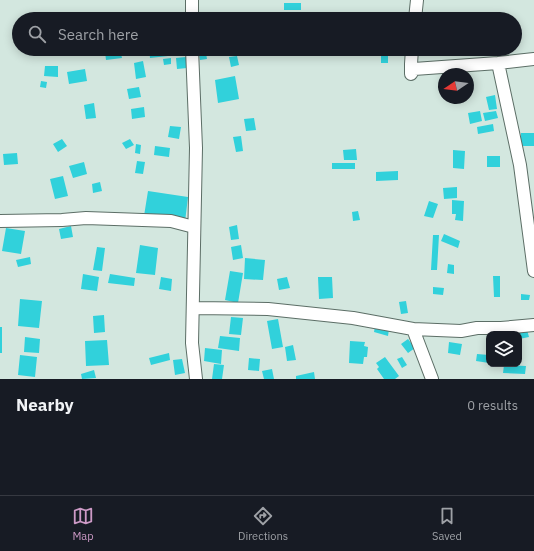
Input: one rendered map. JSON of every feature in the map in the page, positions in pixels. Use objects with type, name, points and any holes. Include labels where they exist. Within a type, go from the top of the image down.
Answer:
[{"type":"street","points":[[192,0],[192,12]]},
{"type":"street","points":[[416,12],[417,0]]},
{"type":"street","points":[[192,56],[196,148],[192,343],[196,379]]},
{"type":"street","points":[[411,56],[411,74],[414,69],[498,64],[534,59]]},
{"type":"street","points":[[498,64],[520,165],[534,271]]},
{"type":"street","points":[[0,221],[86,218],[171,221],[194,227]]},
{"type":"street","points":[[193,308],[268,309],[353,318],[414,329],[461,332],[477,328],[502,328],[534,325]]},
{"type":"street","points":[[414,329],[432,379]]},
{"type":"building","points":[[284,3],[301,3],[301,10],[284,10]]},
{"type":"building","points":[[106,56],[122,56],[122,58],[106,60]]},
{"type":"building","points":[[150,56],[168,56],[150,58]]},
{"type":"building","points":[[199,56],[206,56],[207,59],[200,60]]},
{"type":"building","points":[[237,56],[239,65],[231,67],[229,57]]},
{"type":"building","points":[[381,56],[388,56],[388,63],[381,63]]},
{"type":"building","points":[[186,57],[187,68],[177,69],[176,58]]},
{"type":"building","points":[[171,58],[171,64],[164,65],[163,59]]},
{"type":"building","points":[[143,61],[146,77],[136,79],[134,63]]},
{"type":"building","points":[[45,66],[58,66],[58,77],[44,76]]},
{"type":"building","points":[[85,69],[87,81],[69,84],[67,72]]},
{"type":"building","points":[[235,76],[239,99],[218,103],[215,80]]},
{"type":"building","points":[[41,81],[47,82],[46,88],[40,87]]},
{"type":"building","points":[[139,87],[141,97],[129,99],[127,89]]},
{"type":"building","points":[[495,95],[497,109],[489,110],[486,97]]},
{"type":"building","points":[[94,103],[96,118],[86,119],[84,105]]},
{"type":"building","points":[[144,107],[145,117],[132,119],[131,109]]},
{"type":"building","points":[[480,111],[482,121],[470,124],[468,113]]},
{"type":"building","points":[[496,111],[498,118],[485,121],[483,113]]},
{"type":"building","points":[[254,118],[256,130],[246,131],[244,119]]},
{"type":"building","points":[[493,124],[494,131],[478,134],[477,127]]},
{"type":"building","points":[[170,126],[181,127],[179,139],[168,137]]},
{"type":"building","points":[[521,133],[534,133],[534,146],[521,146]]},
{"type":"building","points":[[241,136],[243,151],[236,152],[233,137]]},
{"type":"building","points":[[62,139],[67,146],[58,152],[53,144]]},
{"type":"building","points":[[130,139],[134,145],[126,149],[122,143]]},
{"type":"building","points":[[136,144],[141,145],[140,154],[135,153]]},
{"type":"building","points":[[155,146],[170,148],[169,157],[154,155]]},
{"type":"building","points":[[356,149],[357,160],[344,160],[343,150]]},
{"type":"building","points":[[453,150],[465,151],[464,169],[453,168]]},
{"type":"building","points":[[17,153],[18,164],[4,165],[3,154]]},
{"type":"building","points":[[487,156],[500,156],[500,167],[487,167]]},
{"type":"building","points":[[137,161],[145,162],[143,174],[135,173]]},
{"type":"building","points":[[84,162],[87,174],[73,178],[69,166]]},
{"type":"building","points":[[332,163],[355,163],[355,169],[332,169]]},
{"type":"building","points":[[398,171],[398,180],[376,181],[376,172]]},
{"type":"building","points":[[63,176],[68,196],[55,199],[50,179]]},
{"type":"building","points":[[100,182],[102,191],[93,193],[92,184]]},
{"type":"building","points":[[457,187],[457,198],[444,199],[443,188]]},
{"type":"building","points":[[148,191],[188,197],[185,222],[144,216]]},
{"type":"building","points":[[452,200],[464,201],[463,221],[455,220],[456,214],[452,214]]},
{"type":"building","points":[[429,201],[438,204],[433,218],[424,216]]},
{"type":"building","points":[[358,211],[360,220],[353,221],[352,212]]},
{"type":"building","points":[[237,225],[239,239],[231,240],[229,227]]},
{"type":"building","points":[[71,226],[73,237],[61,239],[59,229]]},
{"type":"building","points":[[6,228],[25,231],[21,254],[2,251]]},
{"type":"building","points":[[444,234],[460,241],[458,248],[441,241]]},
{"type":"building","points":[[433,235],[439,235],[437,270],[431,270]]},
{"type":"building","points":[[140,245],[158,248],[155,275],[136,273]]},
{"type":"building","points":[[241,245],[243,258],[233,260],[231,247]]},
{"type":"building","points":[[97,247],[105,248],[102,271],[93,270]]},
{"type":"building","points":[[30,257],[31,264],[18,267],[16,260]]},
{"type":"building","points":[[245,258],[265,260],[263,280],[244,279]]},
{"type":"building","points":[[448,264],[454,265],[454,274],[447,273]]},
{"type":"building","points":[[230,271],[243,273],[238,303],[225,300]]},
{"type":"building","points":[[83,274],[99,277],[97,291],[81,289]]},
{"type":"building","points":[[110,274],[135,278],[134,286],[108,283]]},
{"type":"building","points":[[493,276],[500,276],[500,297],[494,297]]},
{"type":"building","points":[[161,277],[172,279],[171,291],[159,289]]},
{"type":"building","points":[[287,277],[290,288],[279,290],[277,279]]},
{"type":"building","points":[[318,277],[332,277],[333,298],[319,299]]},
{"type":"building","points":[[433,287],[444,288],[443,295],[433,294]]},
{"type":"building","points":[[521,294],[530,295],[529,300],[521,300]]},
{"type":"building","points":[[20,299],[42,301],[39,328],[18,326]]},
{"type":"building","points":[[406,301],[408,313],[401,314],[399,302]]},
{"type":"building","points":[[104,315],[105,332],[94,333],[93,316]]},
{"type":"building","points":[[231,317],[243,318],[241,335],[229,334]]},
{"type":"building","points":[[278,319],[283,347],[272,349],[267,321]]},
{"type":"building","points":[[375,326],[389,329],[388,336],[374,332]]},
{"type":"building","points":[[526,326],[529,337],[522,338],[522,331],[507,331]]},
{"type":"building","points":[[0,327],[2,327],[2,353],[0,353]]},
{"type":"building","points":[[220,336],[240,338],[239,351],[218,348]]},
{"type":"building","points":[[25,337],[40,339],[39,353],[24,352]]},
{"type":"building","points":[[408,339],[415,348],[408,353],[401,344]]},
{"type":"building","points":[[107,340],[109,365],[86,366],[85,341]]},
{"type":"building","points":[[350,341],[365,342],[364,346],[368,347],[367,357],[364,357],[363,364],[349,363]]},
{"type":"building","points":[[449,342],[462,344],[460,355],[448,353]]},
{"type":"building","points":[[293,345],[296,360],[287,361],[285,347]]},
{"type":"building","points":[[205,348],[222,350],[221,364],[204,361]]},
{"type":"building","points":[[169,353],[170,360],[151,365],[149,358]]},
{"type":"building","points":[[477,354],[486,355],[486,363],[476,361]]},
{"type":"building","points":[[20,355],[37,357],[35,377],[18,375]]},
{"type":"building","points":[[385,357],[399,376],[395,379],[384,379],[377,369],[379,367],[376,363]]},
{"type":"building","points":[[402,357],[407,365],[402,368],[397,359]]},
{"type":"building","points":[[249,358],[260,359],[259,371],[248,370]]},
{"type":"building","points":[[182,359],[185,373],[175,375],[173,360]]},
{"type":"building","points":[[214,364],[224,365],[222,379],[212,379]]},
{"type":"building","points":[[526,366],[525,374],[503,373],[504,367]]},
{"type":"building","points":[[272,369],[274,379],[264,379],[262,371]]},
{"type":"building","points":[[94,370],[96,378],[82,379],[81,374]]},
{"type":"building","points":[[314,372],[315,379],[296,379],[296,376]]}]
